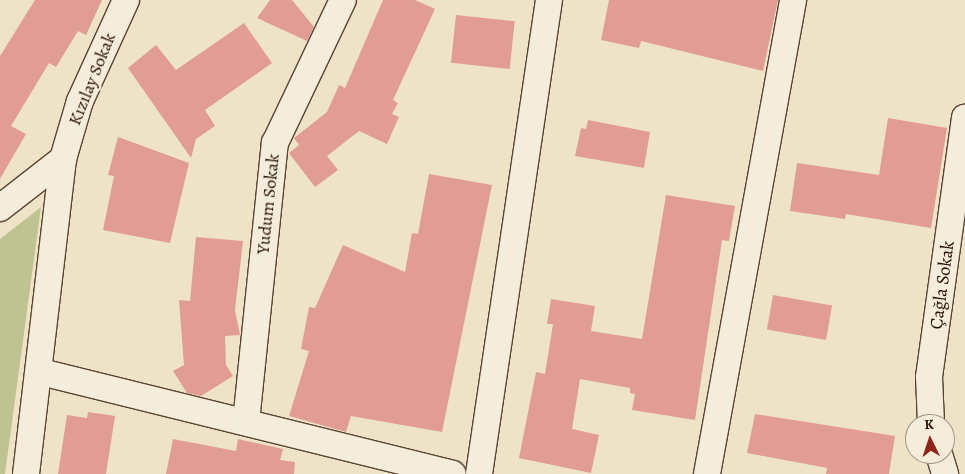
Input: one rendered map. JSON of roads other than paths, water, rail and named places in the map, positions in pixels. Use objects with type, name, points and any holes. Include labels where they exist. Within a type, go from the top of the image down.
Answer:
[{"type":"street","name":"Kızılay Sokak","points":[[26,474],[41,372],[63,159],[80,101],[126,0]]},
{"type":"street","name":"Yudum Sokak","points":[[246,422],[275,143],[343,0]]},
{"type":"street","points":[[479,474],[549,0]]},
{"type":"street","points":[[708,474],[793,0]]},
{"type":"street","name":"Çağla Sokak","points":[[930,414],[929,377],[965,116]]},
{"type":"street","points":[[0,208],[63,159]]},
{"type":"street","points":[[41,372],[452,474]]}]
